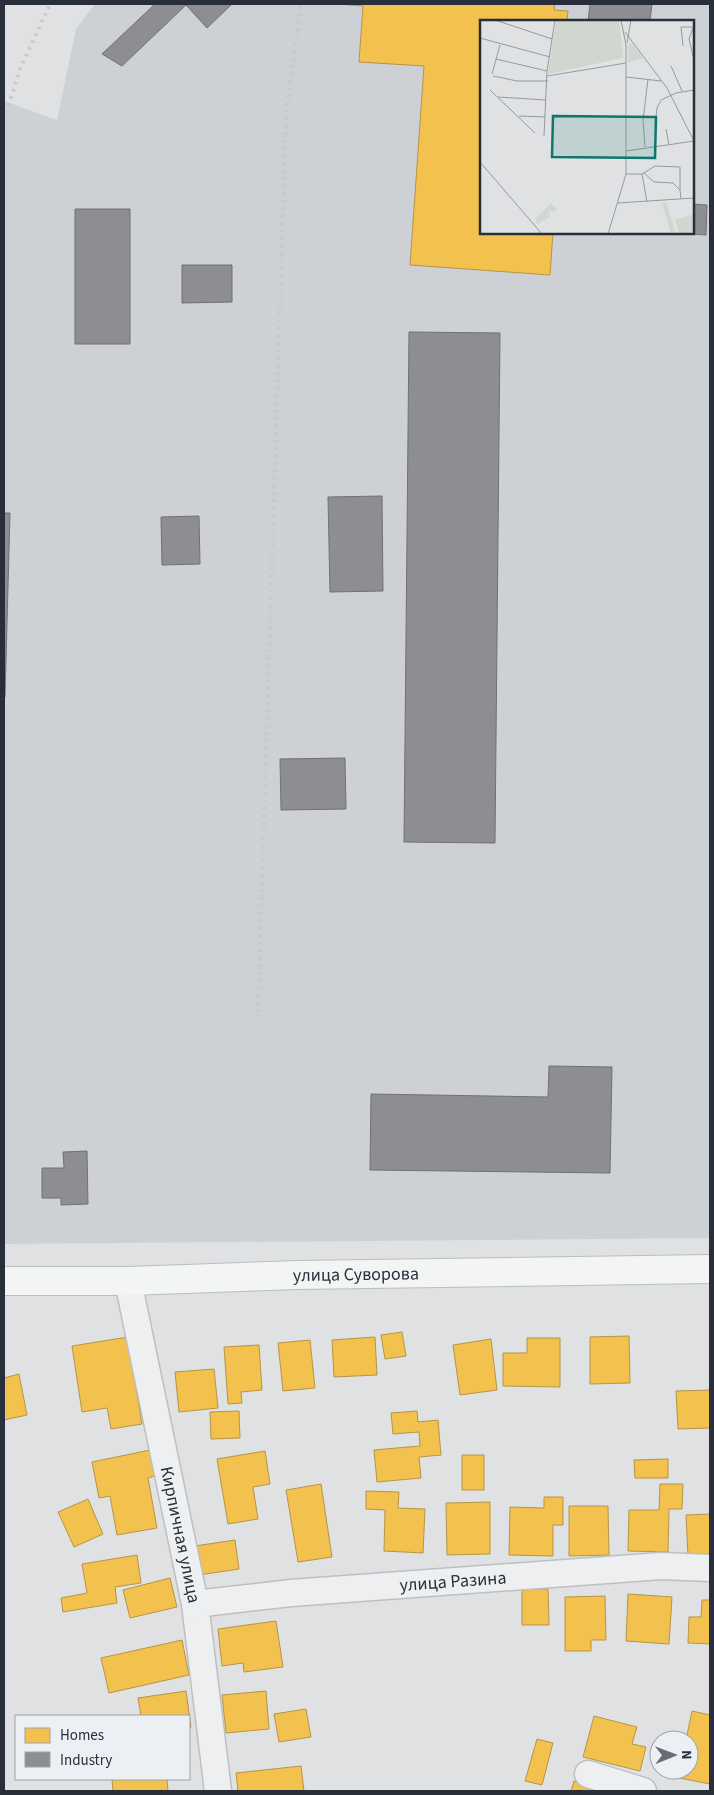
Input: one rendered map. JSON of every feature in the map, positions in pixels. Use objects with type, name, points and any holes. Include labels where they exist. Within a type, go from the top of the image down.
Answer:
[{"type":"main road","name":"улица Суворова","points":[[4,1281],[128,1281],[299,1275],[710,1269]]},
{"type":"street","name":"Кирпичная улица","points":[[128,1281],[195,1604],[218,1791]]},
{"type":"street","name":"улица Разина","points":[[195,1604],[291,1593],[651,1567],[710,1568]]},
{"type":"street","points":[[588,1774],[644,1791]]},
{"type":"shaded area","points":[[95,4],[710,4],[710,1238],[4,1244],[4,101],[57,120],[76,29]]},
{"type":"building: Homes","points":[[339,4],[555,4],[554,10],[568,11],[567,20],[480,20],[480,234],[553,234],[550,275],[410,265],[424,66],[359,62],[363,6]]},
{"type":"building: Homes","points":[[402,1332],[406,1356],[385,1359],[381,1335]]},
{"type":"building: Homes","points":[[629,1336],[630,1383],[590,1384],[590,1337]]},
{"type":"building: Homes","points":[[128,1337],[142,1424],[111,1429],[107,1408],[82,1412],[72,1346]]},
{"type":"building: Homes","points":[[375,1337],[377,1375],[334,1377],[332,1340]]},
{"type":"building: Homes","points":[[527,1338],[560,1338],[560,1387],[503,1386],[503,1353],[527,1353]]},
{"type":"building: Homes","points":[[491,1339],[497,1390],[460,1395],[453,1345]]},
{"type":"building: Homes","points":[[310,1340],[315,1388],[283,1391],[278,1343]]},
{"type":"building: Homes","points":[[259,1345],[262,1390],[241,1392],[242,1403],[228,1404],[224,1347]]},
{"type":"building: Homes","points":[[214,1369],[218,1408],[179,1412],[175,1372]]},
{"type":"building: Homes","points":[[19,1374],[27,1415],[4,1420],[4,1378]]},
{"type":"building: Homes","points":[[710,1390],[710,1428],[678,1429],[676,1391]]},
{"type":"building: Homes","points":[[239,1411],[240,1438],[211,1439],[210,1412]]},
{"type":"building: Homes","points":[[417,1411],[418,1422],[438,1420],[441,1455],[419,1457],[421,1478],[377,1482],[374,1450],[420,1446],[419,1432],[393,1434],[391,1413]]},
{"type":"building: Homes","points":[[150,1450],[155,1476],[148,1478],[157,1528],[117,1535],[110,1496],[99,1498],[92,1462]]},
{"type":"building: Homes","points":[[265,1451],[270,1484],[253,1487],[258,1519],[228,1524],[217,1459]]},
{"type":"building: Homes","points":[[462,1455],[484,1455],[484,1490],[462,1490]]},
{"type":"building: Homes","points":[[668,1459],[668,1478],[635,1478],[634,1460]]},
{"type":"building: Homes","points":[[321,1484],[332,1557],[298,1562],[286,1490]]},
{"type":"building: Homes","points":[[660,1484],[683,1484],[682,1509],[669,1509],[668,1552],[628,1551],[629,1510],[659,1510]]},
{"type":"building: Homes","points":[[366,1491],[399,1492],[398,1508],[425,1509],[423,1553],[384,1551],[385,1510],[366,1509]]},
{"type":"building: Homes","points":[[544,1497],[563,1497],[563,1525],[553,1525],[553,1556],[509,1555],[510,1507],[544,1508]]},
{"type":"building: Homes","points":[[88,1499],[103,1534],[74,1547],[58,1512]]},
{"type":"building: Homes","points":[[490,1502],[490,1554],[447,1555],[446,1503]]},
{"type":"building: Homes","points":[[569,1506],[608,1506],[609,1555],[569,1556]]},
{"type":"building: Homes","points":[[710,1514],[710,1555],[688,1556],[686,1515]]},
{"type":"building: Homes","points":[[235,1540],[239,1569],[199,1575],[195,1546]]},
{"type":"building: Homes","points":[[137,1555],[141,1583],[115,1587],[117,1603],[63,1612],[61,1598],[87,1593],[82,1564]]},
{"type":"building: Homes","points":[[170,1578],[177,1607],[130,1618],[123,1590]]},
{"type":"building: Homes","points":[[522,1589],[548,1589],[549,1625],[522,1625]]},
{"type":"building: Homes","points":[[628,1594],[672,1597],[669,1644],[626,1641]]},
{"type":"building: Homes","points":[[605,1596],[606,1640],[591,1640],[591,1651],[565,1651],[565,1597]]},
{"type":"building: Homes","points":[[702,1600],[710,1600],[710,1644],[688,1643],[689,1617],[701,1617]]},
{"type":"building: Homes","points":[[276,1621],[283,1667],[244,1672],[243,1663],[222,1666],[218,1629]]},
{"type":"building: Homes","points":[[182,1640],[189,1675],[109,1693],[101,1658]]},
{"type":"building: Homes","points":[[186,1691],[189,1715],[141,1715],[138,1698]]},
{"type":"building: Homes","points":[[266,1691],[269,1729],[226,1733],[222,1695]]},
{"type":"building: Homes","points":[[306,1709],[311,1737],[279,1742],[274,1714]]},
{"type":"building: Homes","points":[[692,1711],[710,1715],[710,1784],[689,1780],[699,1780],[699,1730],[688,1730]]},
{"type":"building: Homes","points":[[594,1716],[637,1727],[632,1744],[646,1747],[640,1771],[583,1757]]},
{"type":"building: Homes","points":[[537,1739],[553,1743],[542,1785],[525,1781]]},
{"type":"building: Homes","points":[[301,1766],[304,1791],[238,1791],[236,1773]]},
{"type":"building: Homes","points":[[112,1780],[167,1780],[168,1791],[113,1791]]},
{"type":"building: Homes","points":[[574,1781],[604,1789],[604,1791],[571,1791]]},
{"type":"building: Industry","points":[[155,4],[232,4],[207,28],[186,5],[122,66],[102,54]]},
{"type":"building: Industry","points":[[590,4],[652,4],[650,20],[588,20]]},
{"type":"building: Industry","points":[[694,204],[707,205],[706,235],[692,234]]},
{"type":"building: Industry","points":[[75,209],[130,209],[130,344],[75,344]]},
{"type":"building: Industry","points":[[182,265],[232,265],[232,302],[182,303]]},
{"type":"building: Industry","points":[[409,332],[500,333],[495,843],[404,842]]},
{"type":"building: Industry","points":[[382,496],[383,591],[330,592],[328,497]]},
{"type":"building: Industry","points":[[4,513],[10,513],[5,697],[4,697]]},
{"type":"building: Industry","points":[[199,516],[200,564],[162,565],[161,517]]},
{"type":"building: Industry","points":[[345,758],[346,809],[281,810],[280,759]]},
{"type":"building: Industry","points":[[549,1066],[612,1067],[610,1173],[370,1170],[371,1094],[548,1097]]},
{"type":"building: Industry","points":[[87,1151],[88,1204],[61,1205],[61,1198],[42,1198],[42,1168],[64,1168],[63,1152]]},
{"type":"railway","points":[[4,120],[20,69],[50,4]]},
{"type":"railway","points":[[258,1012],[286,112],[301,4]]}]
